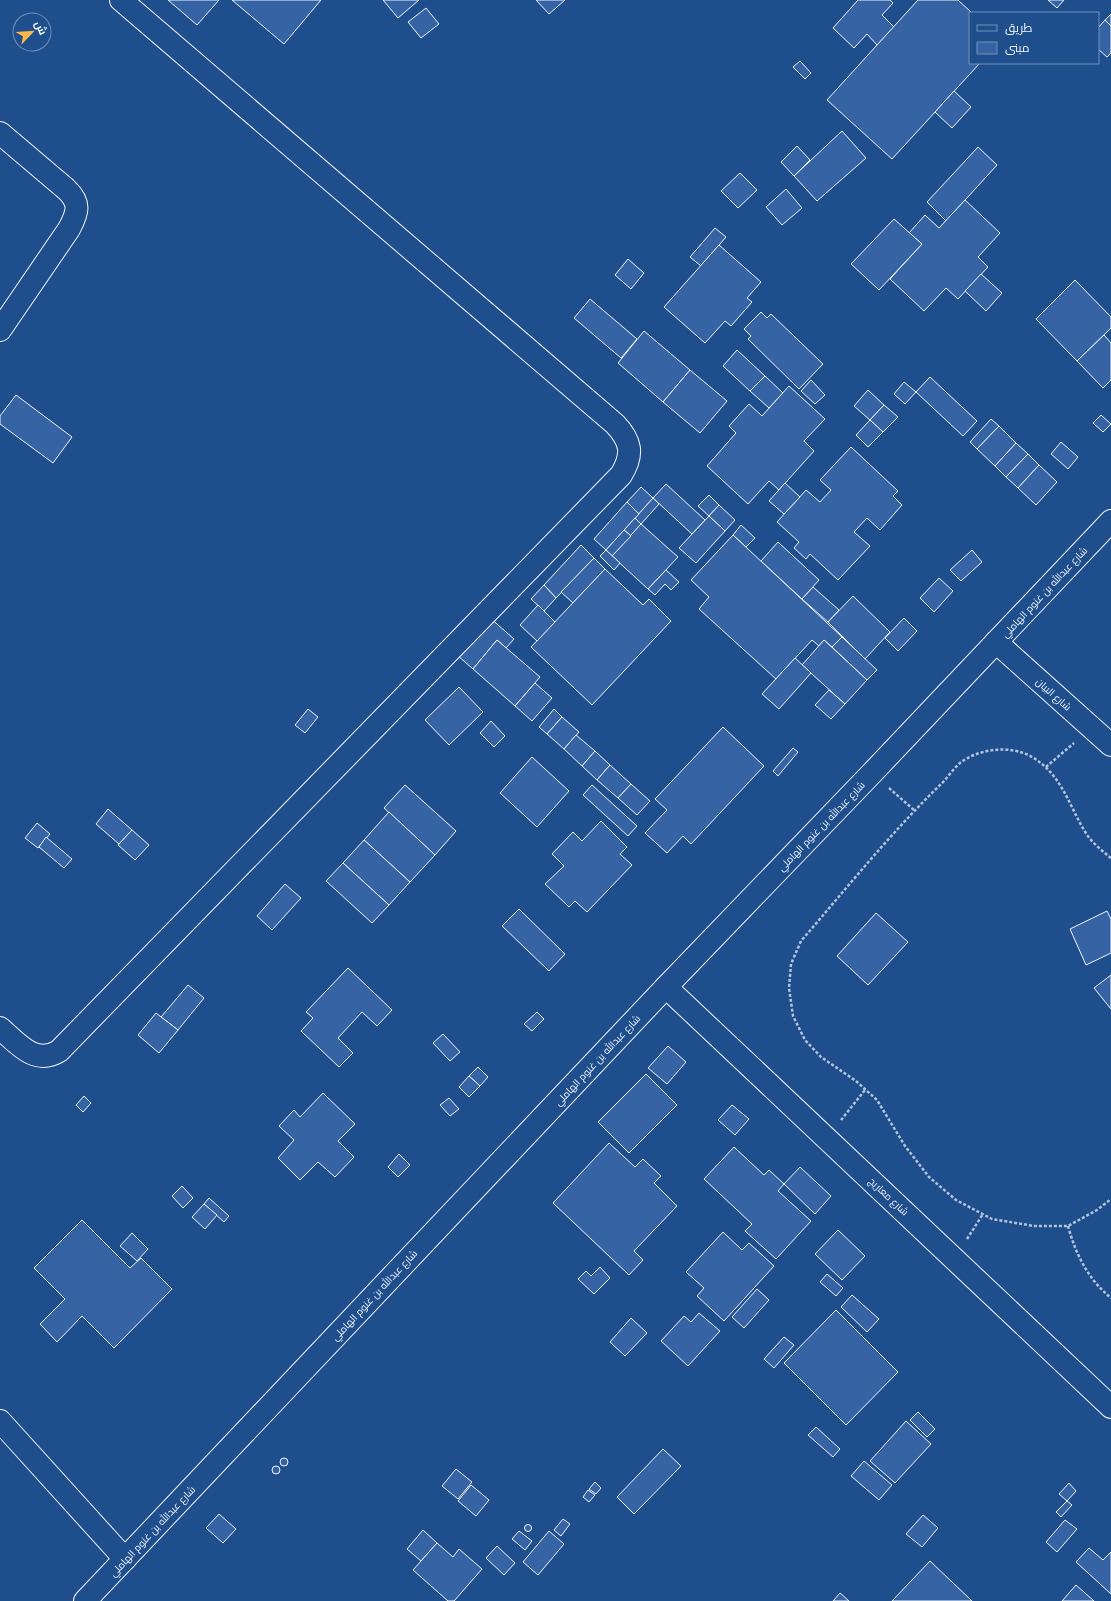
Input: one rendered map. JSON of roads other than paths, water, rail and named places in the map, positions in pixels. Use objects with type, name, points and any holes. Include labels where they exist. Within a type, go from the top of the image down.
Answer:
[{"type":"street","points":[[0,1028],[30,1054],[37,1057],[52,1055],[59,1051],[621,475],[628,465],[630,453],[628,442],[615,424],[121,0]]},
{"type":"street","points":[[0,133],[74,196],[77,206],[76,216],[69,229],[0,330]]},
{"type":"street","name":"شارع عبدالله بن غنوم الهاملي","points":[[85,1601],[666,987],[1111,521]]},
{"type":"street","name":"شارع البيان","points":[[996,642],[1111,745]]},
{"type":"street","name":"شارع معاريج","points":[[666,987],[827,1137],[1111,1407]]},
{"type":"street","points":[[0,1421],[125,1559]]}]
